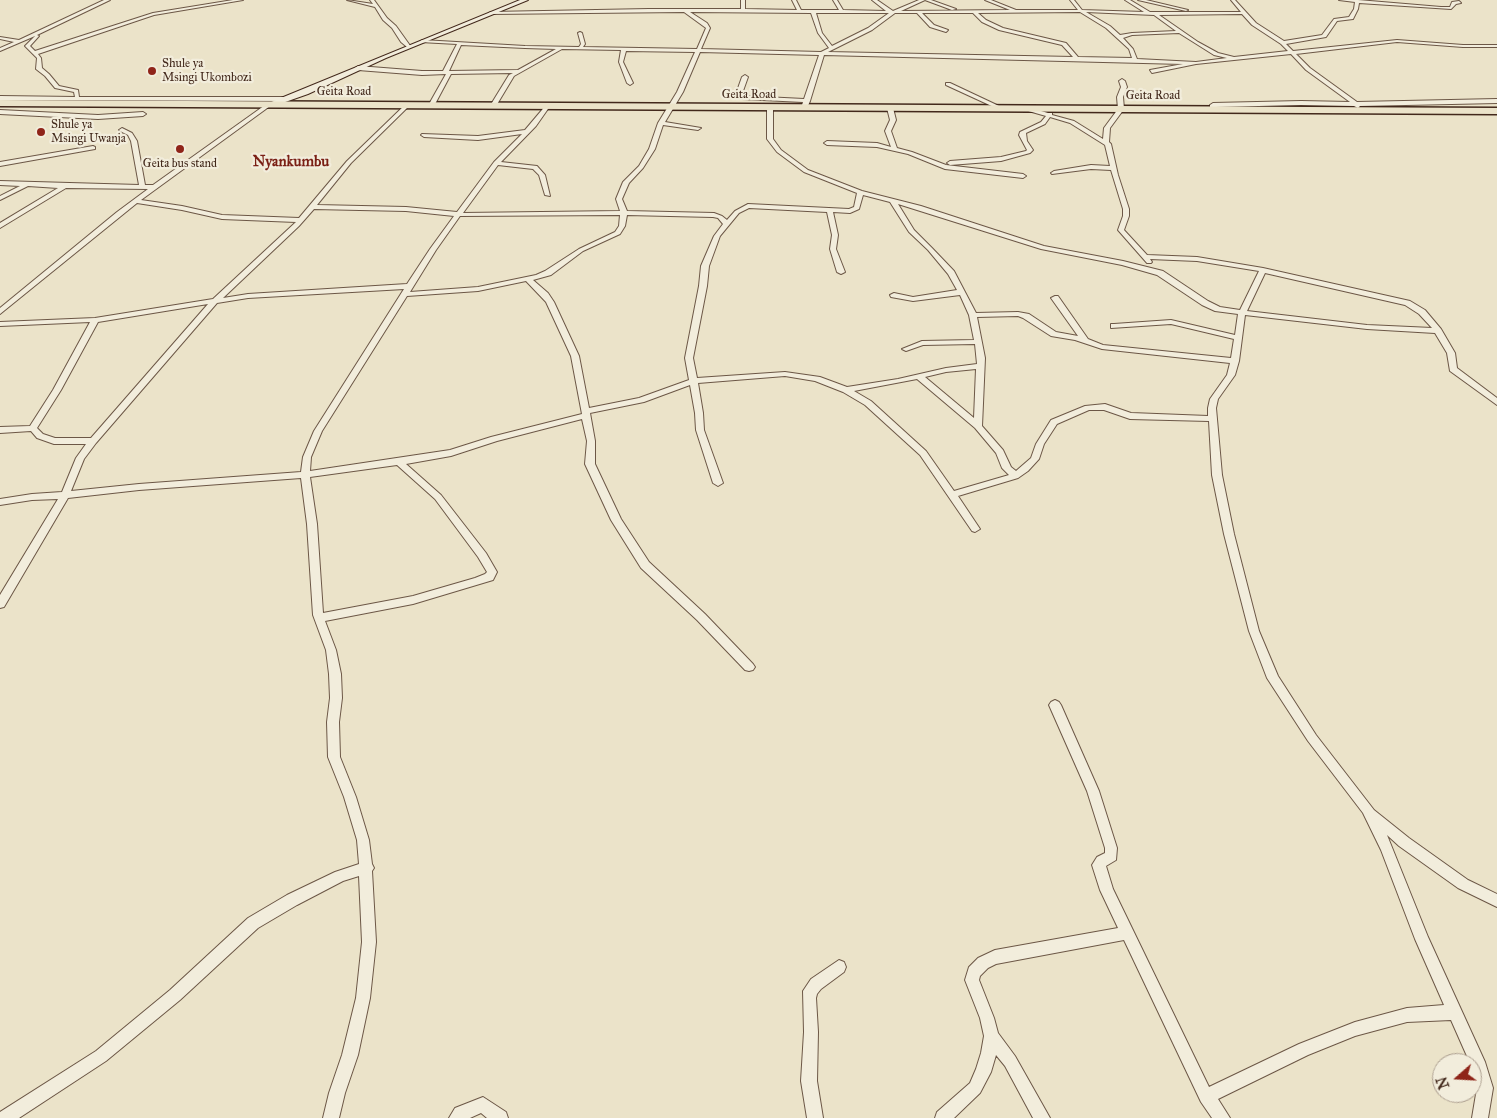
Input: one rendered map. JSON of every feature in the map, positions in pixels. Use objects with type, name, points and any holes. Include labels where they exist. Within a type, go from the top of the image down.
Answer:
[{"type":"highway","name":"Geita Road","points":[[0,103],[672,107],[770,107],[806,104],[890,108],[1360,107],[1497,111]]},
{"type":"main road","points":[[268,105],[287,99],[409,46],[525,0]]},
{"type":"street","points":[[0,50],[108,0]]},
{"type":"street","points":[[35,53],[153,14],[241,0]]},
{"type":"street","points":[[349,0],[374,6]]},
{"type":"street","points":[[372,0],[374,6],[409,46]]},
{"type":"street","points":[[743,0],[743,12]]},
{"type":"street","points":[[794,0],[800,12]]},
{"type":"street","points":[[834,0],[842,12]]},
{"type":"street","points":[[874,0],[893,12]]},
{"type":"street","points":[[822,53],[870,29],[893,12],[925,0],[963,12]]},
{"type":"street","points":[[987,0],[1017,12]]},
{"type":"street","points":[[1072,0],[1082,12],[1104,24],[1129,46],[1135,60]]},
{"type":"street","points":[[1128,0],[1154,14],[1213,52],[1240,60]]},
{"type":"street","points":[[1140,0],[1201,13]]},
{"type":"street","points":[[1233,0],[1242,13],[1259,28],[1283,43],[1308,69],[1360,107],[1497,101]]},
{"type":"street","points":[[1341,0],[1441,8],[1451,8],[1454,3],[1459,2]]},
{"type":"street","points":[[1283,43],[1324,36],[1336,20],[1351,18],[1356,9],[1357,2]]},
{"type":"street","points":[[649,10],[653,5]]},
{"type":"street","points":[[491,13],[649,10],[743,12],[1242,13]]},
{"type":"street","points":[[406,294],[478,289],[529,280],[548,273],[581,250],[618,233],[622,226],[624,213],[619,199],[626,182],[641,166],[652,149],[661,123],[672,107],[708,28],[686,11]]},
{"type":"street","points":[[814,12],[820,33],[832,49]]},
{"type":"street","points":[[918,12],[932,26],[946,31]]},
{"type":"street","points":[[975,13],[984,21],[1001,29],[1064,44],[1077,60]]},
{"type":"street","points":[[40,31],[27,46],[39,58],[39,69],[61,89],[76,91],[77,97]]},
{"type":"street","points":[[1119,37],[1132,34],[1180,32]]},
{"type":"street","points":[[580,33],[583,44],[580,48]]},
{"type":"street","points":[[0,38],[19,41]]},
{"type":"street","points":[[422,41],[459,45],[1135,60],[1196,63]]},
{"type":"street","points":[[1152,71],[1196,63],[1240,60],[1398,41],[1497,46]]},
{"type":"street","points":[[431,106],[459,45]]},
{"type":"street","points":[[900,46],[905,56]]},
{"type":"street","points":[[493,106],[508,80],[517,71],[566,47]]},
{"type":"street","points":[[624,48],[621,62],[630,84]]},
{"type":"street","points":[[744,77],[740,91],[742,97],[806,104],[822,53]]},
{"type":"street","points":[[358,68],[447,73],[517,71]]},
{"type":"street","points":[[1106,142],[1110,122],[1121,108],[1120,97],[1124,87],[1122,81]]},
{"type":"street","points":[[948,84],[998,107]]},
{"type":"street","points":[[0,98],[287,99]]},
{"type":"street","points":[[0,312],[134,201],[268,105]]},
{"type":"street","points":[[0,604],[65,496],[80,458],[217,299],[301,220],[349,162],[407,105]]},
{"type":"street","points":[[331,1118],[350,1055],[366,976],[369,942],[363,840],[359,824],[334,757],[335,674],[331,650],[319,618],[312,524],[305,475],[310,445],[433,249],[496,162],[527,132],[547,106]]},
{"type":"street","points":[[770,107],[770,138],[779,151],[806,171],[860,192],[893,202],[919,206],[1043,248],[1123,263],[1160,273]]},
{"type":"street","points":[[1021,107],[1072,122],[1106,142],[1110,147],[1113,168],[1126,209],[1126,216],[1121,230],[1160,273],[1211,306],[1242,313],[1367,326],[1438,330]]},
{"type":"street","points":[[890,108],[893,120],[888,131],[894,148]]},
{"type":"street","points":[[0,112],[98,117],[143,114]]},
{"type":"street","points":[[934,163],[1001,159],[1028,152],[1030,150],[1022,135],[1024,132],[1043,123],[1050,114]]},
{"type":"street","points":[[661,123],[698,128]]},
{"type":"street","points":[[122,130],[130,134],[134,141],[142,187]]},
{"type":"street","points":[[424,135],[478,138],[527,132]]},
{"type":"street","points":[[827,143],[878,145],[894,148],[955,169],[1023,176]]},
{"type":"street","points":[[0,164],[93,148]]},
{"type":"street","points":[[496,162],[535,167],[542,175],[548,195]]},
{"type":"street","points":[[1054,173],[1091,167],[1113,168]]},
{"type":"street","points":[[0,183],[154,187]]},
{"type":"street","points":[[0,198],[29,184]]},
{"type":"street","points":[[0,226],[65,186]]},
{"type":"street","points":[[718,483],[700,430],[689,358],[705,266],[717,236],[737,212],[748,206],[850,211],[857,208],[860,192]]},
{"type":"street","points":[[134,201],[182,208],[222,217],[301,220]]},
{"type":"street","points":[[893,202],[911,231],[946,267],[962,292],[973,315],[981,366],[978,426]]},
{"type":"street","points":[[312,207],[406,209],[459,214],[624,213],[714,215],[720,217],[726,223]]},
{"type":"street","points":[[830,211],[835,235],[833,249],[841,272]]},
{"type":"street","points":[[1144,257],[1197,259],[1263,270],[1407,303],[1422,312],[1438,330],[1451,353],[1454,362],[1453,369],[1497,402]]},
{"type":"street","points":[[1263,270],[1242,313],[1235,361],[1231,375],[1214,399],[1213,419],[1217,475],[1229,534],[1254,631],[1278,686],[1312,738],[1367,809],[1404,842],[1462,884],[1497,901]]},
{"type":"street","points":[[529,280],[546,295],[575,356],[591,441],[590,464],[629,541],[645,565],[701,617],[749,667]]},
{"type":"street","points":[[0,324],[95,320],[217,299],[248,296],[410,286]]},
{"type":"street","points":[[894,295],[913,299],[962,292]]},
{"type":"street","points":[[1055,298],[1085,342]]},
{"type":"street","points":[[973,315],[1012,314],[1026,316],[1054,334],[1102,347],[1235,361]]},
{"type":"street","points":[[33,428],[43,414],[95,320]]},
{"type":"street","points":[[1114,326],[1171,322],[1239,338]]},
{"type":"street","points":[[906,349],[922,343],[978,342]]},
{"type":"street","points":[[846,390],[981,366]]},
{"type":"street","points":[[0,502],[32,497],[65,496],[139,487],[305,475],[451,453],[586,413],[641,400],[693,381],[727,376],[786,374],[817,379],[846,390],[868,403],[918,447],[975,529]]},
{"type":"street","points":[[918,376],[978,426],[1000,452],[1007,468],[1015,476]]},
{"type":"street","points":[[952,495],[1015,476],[1035,459],[1040,444],[1054,422],[1088,408],[1105,407],[1130,416],[1213,419]]},
{"type":"street","points":[[33,428],[40,436],[54,441],[94,441]]},
{"type":"street","points":[[0,430],[33,428]]},
{"type":"street","points":[[319,618],[387,607],[478,581],[489,577],[492,572],[482,554],[438,497],[398,461]]},
{"type":"street","points":[[1055,705],[1078,754],[1100,812],[1112,853],[1112,856],[1102,860],[1100,865],[1101,874],[1206,1097],[1222,1118]]},
{"type":"street","points":[[1367,809],[1387,848],[1422,939],[1477,1062],[1485,1088],[1480,1118]]},
{"type":"street","points":[[5,1118],[101,1056],[175,995],[253,923],[292,900],[340,876],[366,868]]},
{"type":"street","points":[[943,1118],[975,1088],[984,1072],[991,1036],[987,1018],[972,980],[974,972],[983,963],[995,957],[1128,933]]},
{"type":"street","points":[[815,1118],[809,1081],[810,991],[816,984],[839,967]]},
{"type":"street","points":[[1206,1097],[1304,1049],[1355,1029],[1407,1015],[1455,1012]]},
{"type":"street","points":[[991,1036],[1010,1061],[1042,1118]]},
{"type":"street","points":[[457,1118],[461,1114],[483,1105],[500,1118]]},
{"type":"place","name":"Shule ya Msingi Ukombozi","points":[[152,71]]},
{"type":"place","name":"Shule ya Msingi Uwanja","points":[[41,132]]},
{"type":"place","name":"Geita bus stand","points":[[180,149]]},
{"type":"district","name":"Nyankumbu","points":[[291,162]]}]
